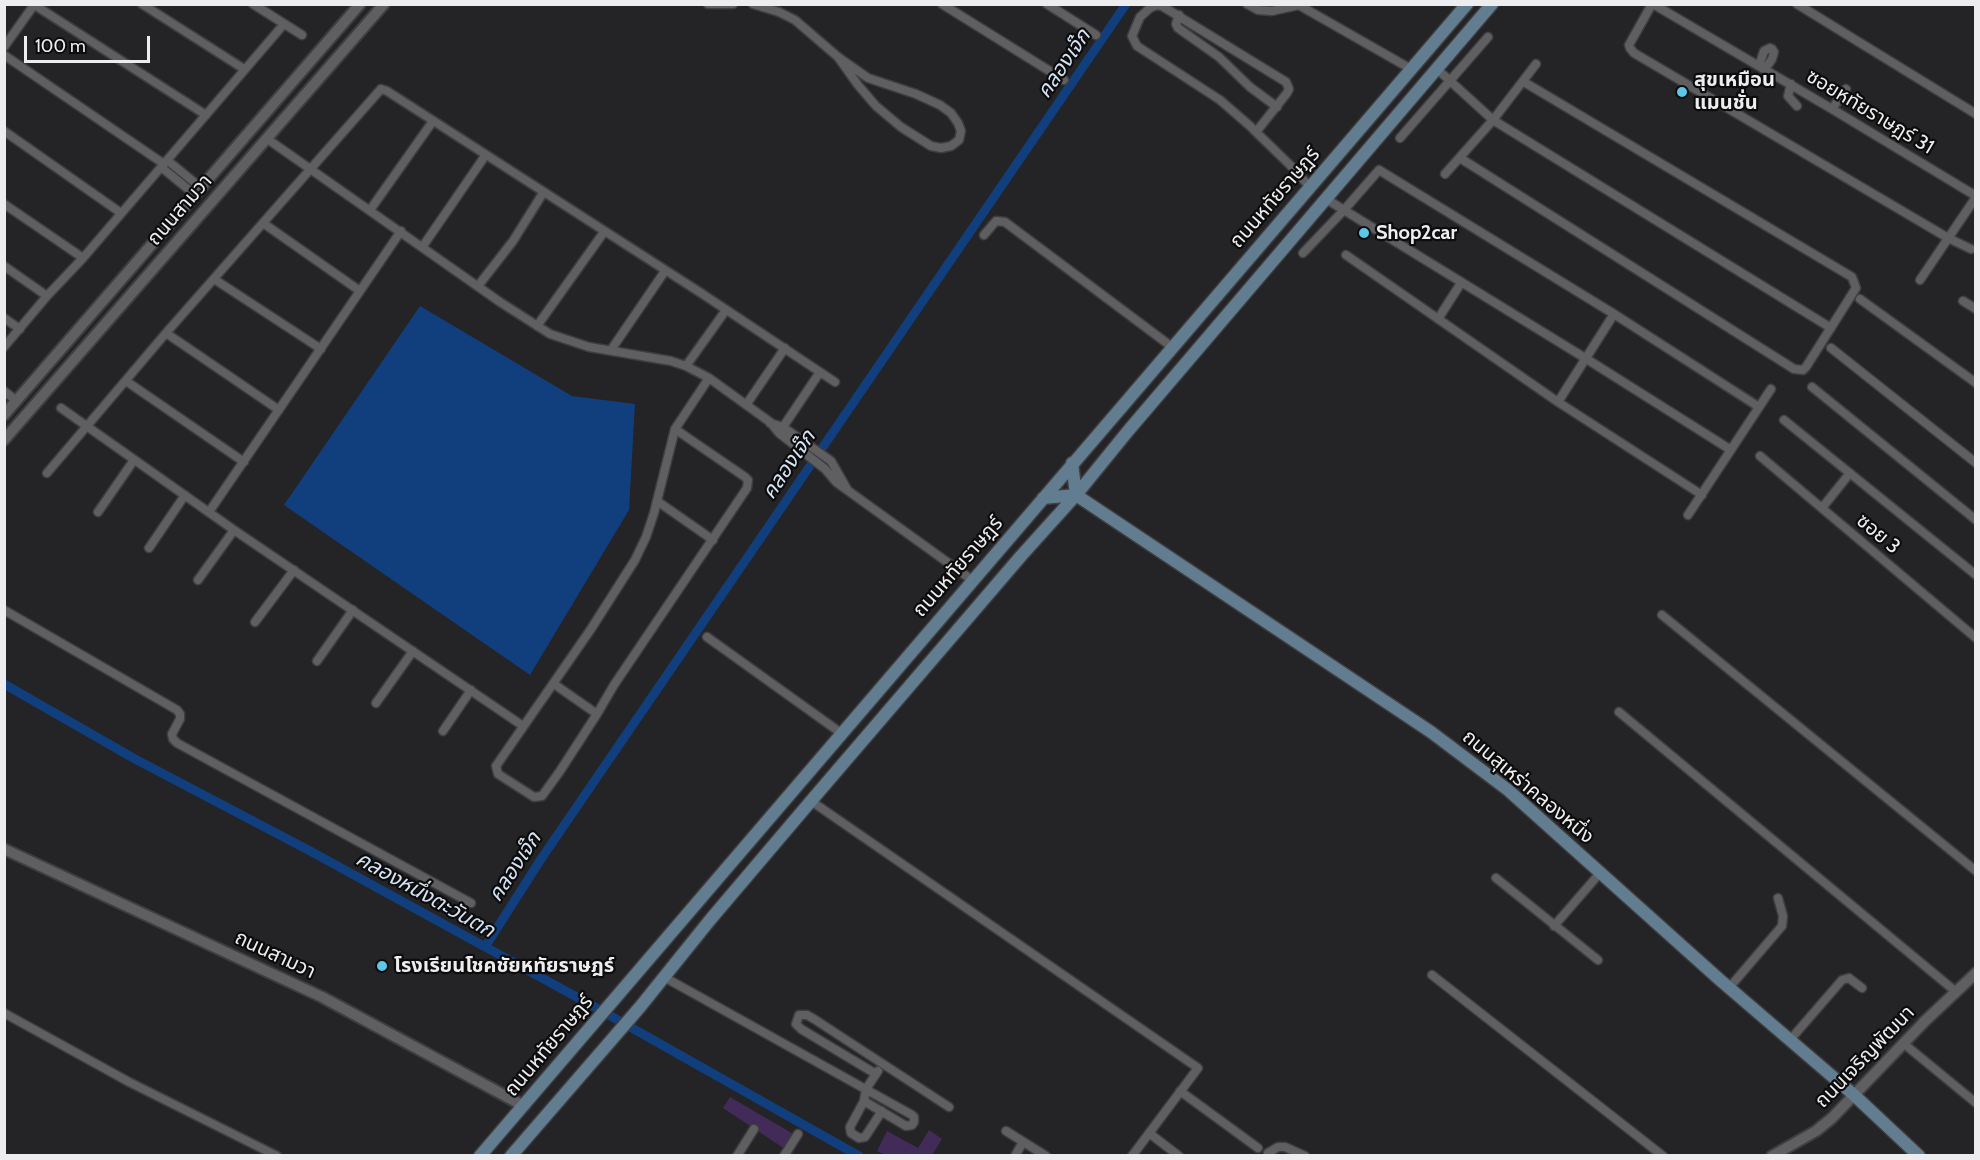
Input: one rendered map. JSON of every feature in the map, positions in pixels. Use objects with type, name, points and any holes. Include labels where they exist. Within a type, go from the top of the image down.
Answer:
[{"type":"main road","name":"ถนนหทัยราษฎร์","points":[[480,1155],[1467,4]]},
{"type":"main road","name":"ถนนหทัยราษฎร์","points":[[511,1155],[607,1046],[811,801],[1076,495],[1492,4]]},
{"type":"main road","points":[[1043,498],[1076,495],[1072,463]]},
{"type":"main road","name":"ถนนสุเหร่าคลองหนึ่ง","points":[[1076,495],[1431,732],[1508,790],[1919,1155]]},
{"type":"street","points":[[142,4],[244,69]]},
{"type":"street","points":[[253,4],[302,35]]},
{"type":"street","name":"ถนนสามวา","points":[[9,406],[360,4]]},
{"type":"street","name":"ถนนสามวา","points":[[4,440],[384,4]]},
{"type":"street","points":[[708,4],[733,4]]},
{"type":"street","points":[[753,4],[795,20],[838,57],[868,78],[916,94],[940,105],[951,113],[958,123],[961,131],[959,140],[951,146],[941,148],[932,146],[901,127],[876,106],[838,57]]},
{"type":"street","points":[[942,4],[1064,80]]},
{"type":"street","points":[[1047,4],[1096,36]]},
{"type":"street","points":[[1247,4],[1258,10],[1272,11],[1298,5],[1412,69]]},
{"type":"street","points":[[1652,4],[1629,45],[1634,53],[1948,238],[1971,249]]},
{"type":"street","name":"ซอยหทัยราษฎร์ 31","points":[[1652,4],[1791,84],[1976,196]]},
{"type":"street","points":[[1797,4],[1976,114]]},
{"type":"street","points":[[4,47],[34,5],[206,115]]},
{"type":"street","points":[[1256,132],[1289,89],[1286,82],[1162,6],[1157,5],[1150,8],[1140,16],[1132,36],[1137,46],[1220,100],[1256,132],[1310,187]]},
{"type":"street","points":[[1179,15],[1176,24],[1178,28],[1212,52],[1250,87],[1277,107]]},
{"type":"street","points":[[4,347],[284,24]]},
{"type":"street","points":[[1400,138],[1488,37]]},
{"type":"street","points":[[4,55],[164,163],[197,190]]},
{"type":"street","points":[[1445,174],[1493,120],[1536,64]]},
{"type":"street","points":[[1437,69],[1493,120],[1831,328]]},
{"type":"street","points":[[1460,158],[1794,369],[1806,368],[1856,288],[1852,277],[1524,82]]},
{"type":"street","points":[[1791,84],[1788,96],[1797,106]]},
{"type":"street","points":[[47,473],[166,333],[381,89],[835,382]]},
{"type":"street","points":[[1832,109],[1846,89]]},
{"type":"street","points":[[370,210],[433,121]]},
{"type":"street","points":[[4,131],[121,213]]},
{"type":"street","points":[[266,138],[537,326],[568,341],[686,366],[709,378],[770,423],[831,461],[849,491]]},
{"type":"street","points":[[423,246],[485,156]]},
{"type":"street","points":[[1303,253],[1379,170],[1614,314],[1759,407]]},
{"type":"street","points":[[478,286],[513,241],[543,193]]},
{"type":"street","points":[[1920,280],[1976,196]]},
{"type":"street","points":[[1326,199],[1731,450]]},
{"type":"street","points":[[4,204],[83,258]]},
{"type":"street","points":[[984,235],[996,221],[1005,222],[1172,347]]},
{"type":"street","points":[[262,223],[360,291]]},
{"type":"street","points":[[209,512],[401,231]]},
{"type":"street","points":[[537,326],[604,232]]},
{"type":"street","points":[[1346,255],[1558,402],[1702,495]]},
{"type":"street","points":[[4,266],[47,296]]},
{"type":"street","points":[[611,350],[666,271]]},
{"type":"street","points":[[214,279],[321,349]]},
{"type":"street","points":[[1438,319],[1461,283]]},
{"type":"street","points":[[1860,299],[1976,383]]},
{"type":"street","points":[[1963,301],[1976,309]]},
{"type":"street","points":[[96,309],[109,320]]},
{"type":"street","points":[[686,366],[726,310]]},
{"type":"street","points":[[1558,402],[1614,314]]},
{"type":"street","points":[[4,318],[20,329]]},
{"type":"street","points":[[166,333],[279,410]]},
{"type":"street","points":[[746,405],[785,348]]},
{"type":"street","points":[[1831,348],[1976,463]]},
{"type":"street","points":[[781,430],[820,372]]},
{"type":"street","points":[[675,429],[748,480],[747,488],[542,796],[526,793],[496,771],[496,766],[598,620],[635,560],[646,537],[657,501],[675,429],[709,378]]},
{"type":"street","points":[[126,381],[244,462]]},
{"type":"street","points":[[1812,387],[1976,520]]},
{"type":"street","points":[[1688,515],[1771,388]]},
{"type":"street","points":[[4,391],[9,406]]},
{"type":"street","points":[[61,408],[234,530],[524,726]]},
{"type":"street","points":[[1784,420],[1976,575]]},
{"type":"street","points":[[807,448],[825,470],[849,491],[972,580]]},
{"type":"street","name":"ซอย 3","points":[[1760,456],[1976,638]]},
{"type":"street","points":[[98,512],[134,460]]},
{"type":"street","points":[[1822,508],[1850,473]]},
{"type":"street","points":[[148,548],[186,495]]},
{"type":"street","points":[[657,501],[713,540]]},
{"type":"street","points":[[198,580],[234,530]]},
{"type":"street","points":[[255,622],[294,570]]},
{"type":"street","points":[[4,610],[177,710],[180,719],[172,734],[172,739],[177,743],[471,903]]},
{"type":"street","points":[[317,662],[352,610]]},
{"type":"street","points":[[1662,615],[1976,871]]},
{"type":"street","points":[[707,637],[841,733]]},
{"type":"street","points":[[376,703],[413,651]]},
{"type":"street","points":[[554,684],[597,714]]},
{"type":"street","points":[[442,731],[471,690]]},
{"type":"street","points":[[1619,712],[1955,992]]},
{"type":"street","points":[[811,801],[1198,1068],[1132,1155]]},
{"type":"street","name":"ถนนสามวา","points":[[4,849],[322,997],[524,1106]]},
{"type":"street","points":[[1554,926],[1600,873]]},
{"type":"street","points":[[1496,878],[1598,960]]},
{"type":"street","points":[[1730,988],[1782,926],[1783,916],[1778,898]]},
{"type":"street","name":"ถนนเจริญพัฒนา","points":[[1772,1155],[1824,1125],[1976,972]]},
{"type":"street","points":[[1432,975],[1663,1155]]},
{"type":"street","points":[[664,977],[912,1115],[915,1119],[912,1125],[906,1126],[864,1101]]},
{"type":"street","points":[[1790,1040],[1842,981],[1849,978],[1862,988]]},
{"type":"street","points":[[4,1013],[129,1082],[277,1155]]},
{"type":"street","points":[[876,1074],[801,1029],[796,1024],[799,1015],[807,1015],[949,1107]]},
{"type":"street","points":[[1903,1043],[1976,1103]]},
{"type":"street","points":[[882,1111],[867,1135],[862,1138],[849,1130],[864,1101],[866,1089],[883,1063]]},
{"type":"street","points":[[1180,1090],[1258,1148]]},
{"type":"street","points":[[737,1155],[754,1129]]},
{"type":"street","points":[[1006,1131],[1046,1155]]},
{"type":"street","points":[[1149,1133],[1179,1155]]},
{"type":"street","points":[[784,1155],[798,1134]]},
{"type":"street","points":[[1015,1155],[1023,1142]]},
{"type":"street","points":[[1268,1153],[1278,1147],[1285,1147],[1305,1155]]},
{"type":"shaded area","points":[[730,1097],[795,1135],[785,1149],[723,1108]]},
{"type":"shaded area","points":[[929,1130],[942,1139],[932,1155],[885,1155],[877,1151],[887,1131],[918,1148]]},
{"type":"water","points":[[420,306],[572,396],[635,404],[629,510],[530,675],[284,505]]},
{"type":"waterway","name":"คลองเจ๊ก","points":[[485,947],[541,859],[1126,4]]},
{"type":"waterway","name":"คลองหนึ่งตะวันตก","points":[[4,684],[135,759],[312,852],[593,1006],[859,1156]]},
{"type":"place","name":"สุขเหมือน แมนชั่น","points":[[1682,92]]},
{"type":"place","name":"Shop2car","points":[[1364,233]]},
{"type":"place","name":"โรงเรียนโชคชัยหทัยราษฎร์","points":[[382,966]]}]
